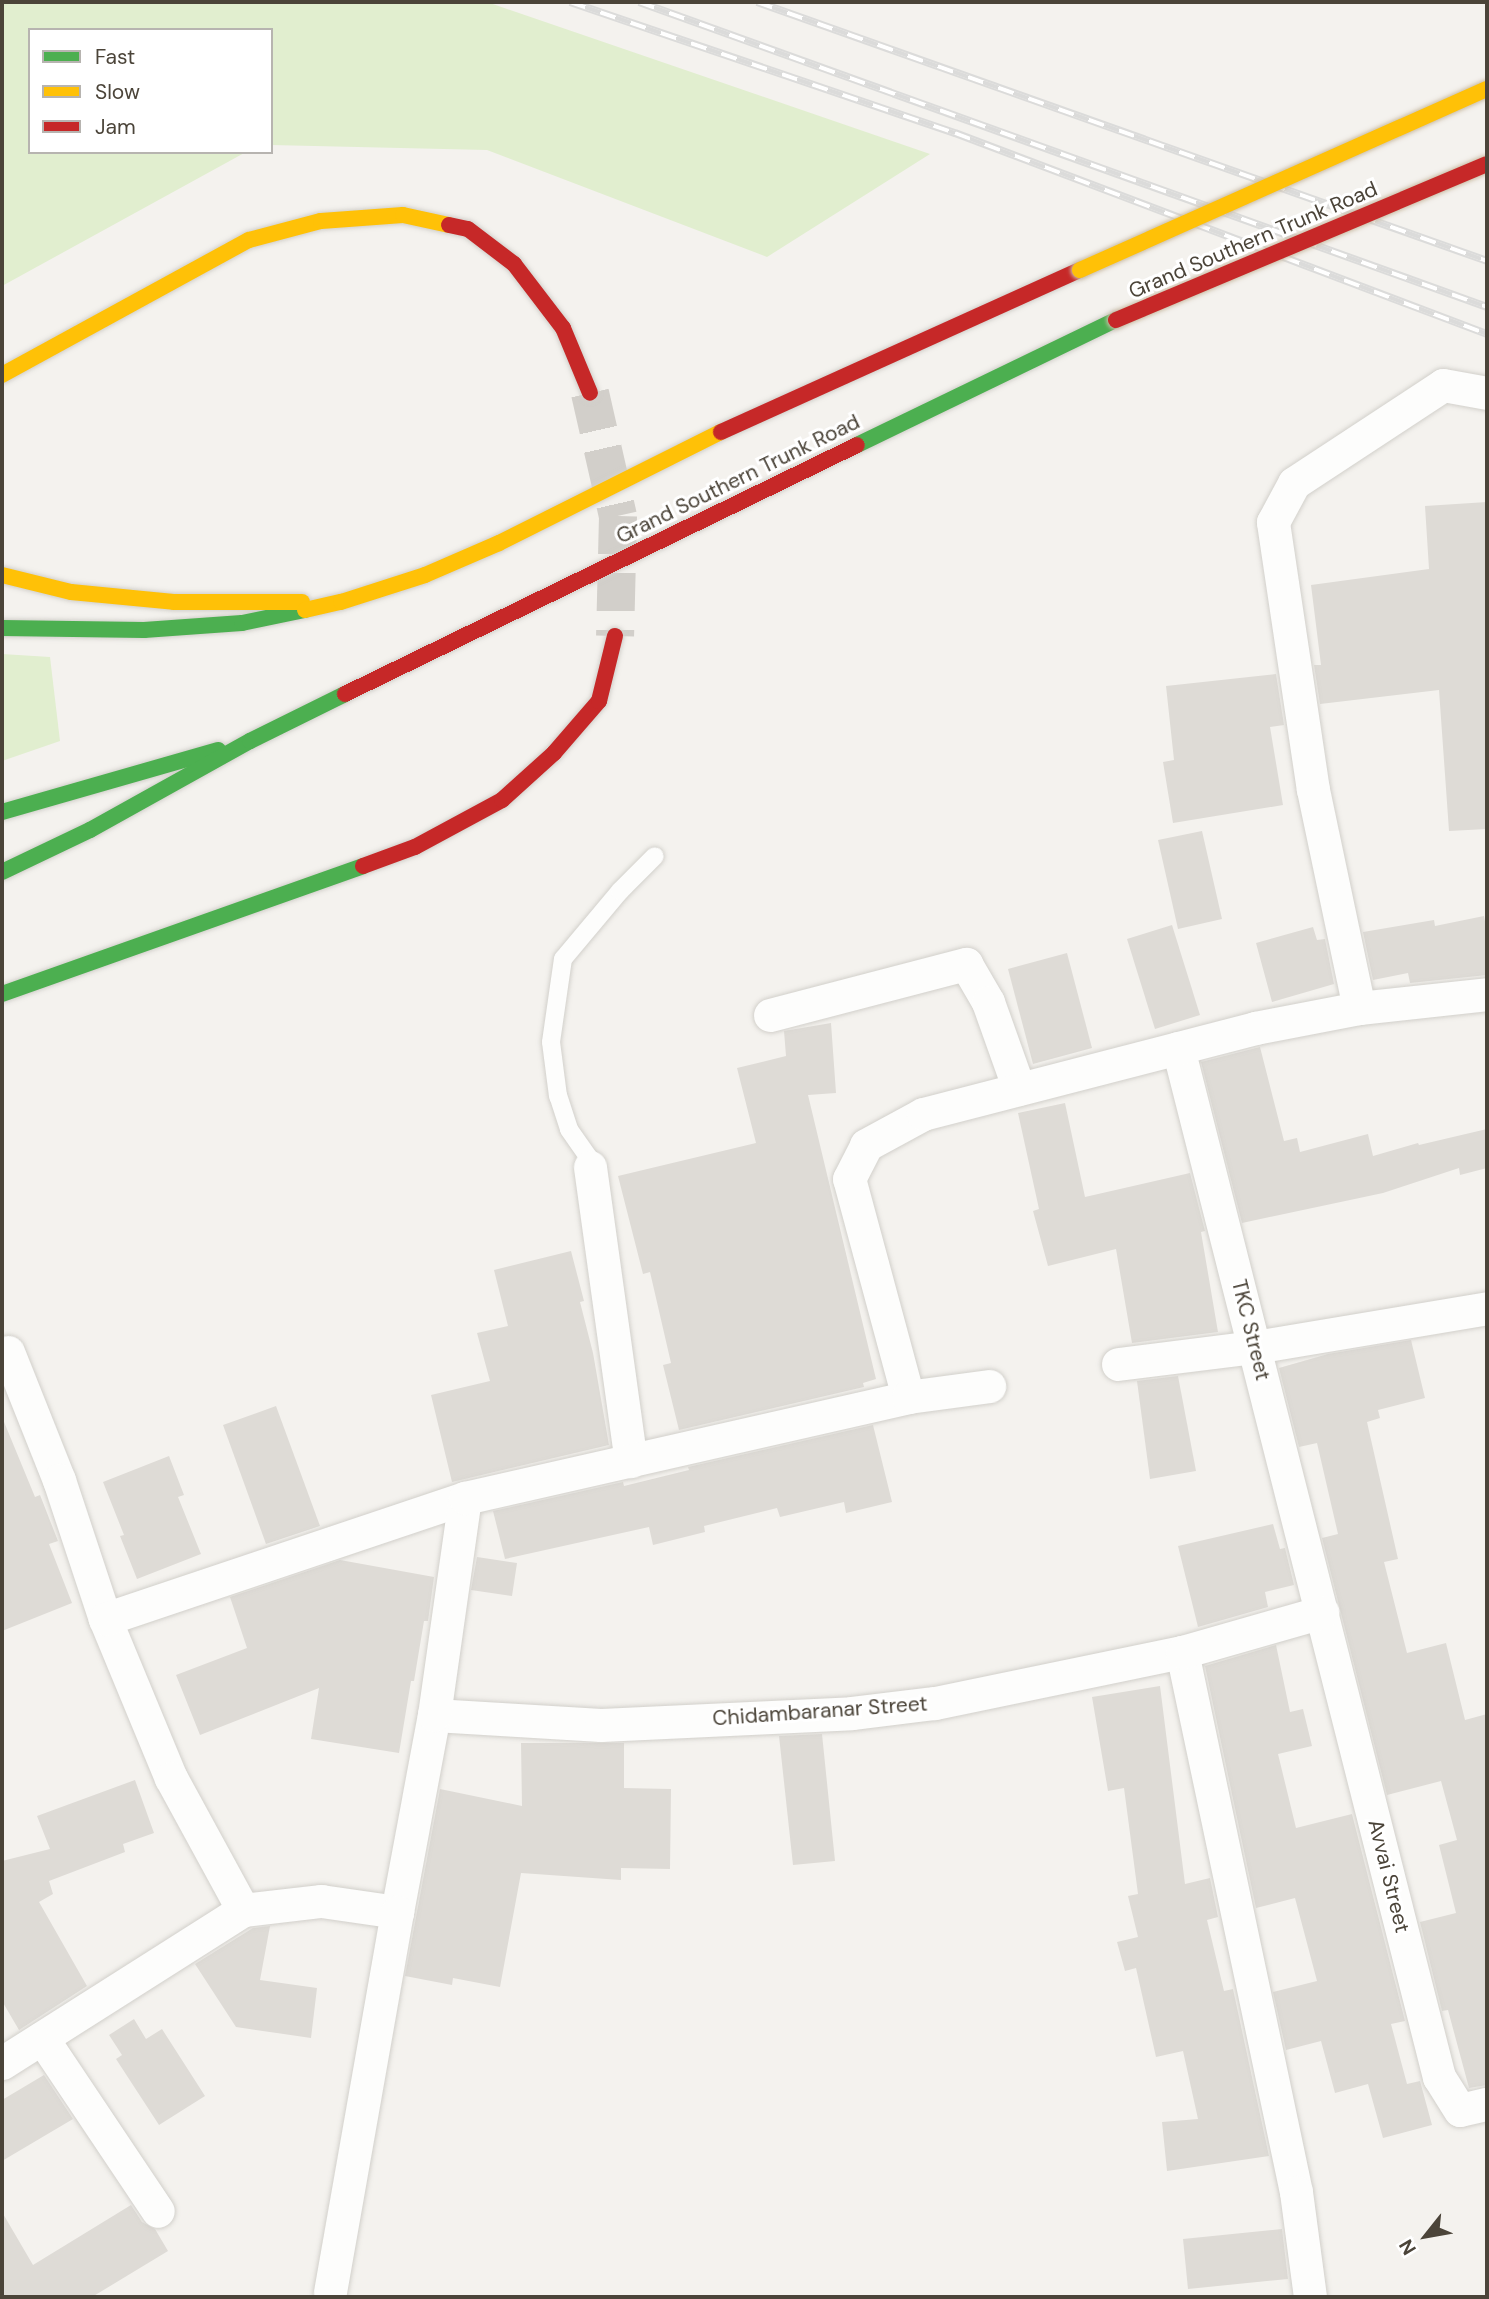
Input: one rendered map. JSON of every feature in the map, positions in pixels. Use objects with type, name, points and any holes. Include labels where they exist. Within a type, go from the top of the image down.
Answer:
[{"type":"main road","name":"Grand Southern Trunk Road","points":[[2,575],[71,592],[174,602],[341,602],[425,575],[499,543],[731,427],[1487,89]]},
{"type":"main road","name":"Grand Southern Trunk Road","points":[[2,812],[250,741],[1116,320],[1487,164]]},
{"type":"main road","points":[[2,374],[39,357],[249,240],[321,221],[403,215],[468,229],[513,264],[564,328],[590,393]]},
{"type":"main road","points":[[2,628],[144,630],[242,624],[341,602]]},
{"type":"main road","points":[[2,994],[235,914],[415,847],[502,800],[554,753],[599,701],[615,636]]},
{"type":"main road","points":[[2,872],[90,830],[250,741]]},
{"type":"street","points":[[1359,1008],[1313,790],[1273,522],[1294,482],[1443,385],[1487,393]]},
{"type":"street","points":[[770,1015],[966,964],[988,1002],[1019,1089]]},
{"type":"street","points":[[908,1397],[849,1179],[866,1145],[923,1114],[1255,1028],[1359,1008],[1487,994]]},
{"type":"street","name":"TKC Street","points":[[1178,1048],[1322,1612]]},
{"type":"street","points":[[590,1167],[631,1461]]},
{"type":"street","points":[[1118,1364],[1255,1347],[1487,1308]]},
{"type":"street","points":[[8,1352],[59,1480],[105,1619],[171,1778],[243,1910]]},
{"type":"street","points":[[105,1619],[465,1498],[908,1397],[989,1386]]},
{"type":"street","points":[[330,2292],[434,1715],[465,1498]]},
{"type":"street","name":"Chidambaranar Street","points":[[434,1715],[601,1725],[852,1713],[935,1703],[1182,1652],[1322,1612]]},
{"type":"street","name":"Avvai Street","points":[[1322,1612],[1439,2077],[1460,2110],[1487,2104]]},
{"type":"street","points":[[1182,1652],[1296,2192],[1310,2297]]},
{"type":"street","points":[[5,2053],[43,2038],[243,1910],[321,1900],[397,1912]]},
{"type":"street","points":[[43,2038],[158,2211]]},
{"type":"lane","points":[[590,1167],[589,1158],[569,1129],[558,1096],[551,1042],[564,959],[620,891],[655,856]]},
{"type":"green space","points":[[2,2],[487,2],[930,154],[767,257],[487,150],[273,145],[273,28],[28,28],[28,154],[242,154],[2,286]]},
{"type":"green space","points":[[2,654],[50,657],[60,741],[2,761]]},
{"type":"building","points":[[1487,502],[1487,829],[1449,831],[1439,690],[1320,704],[1314,665],[1321,665],[1311,585],[1429,569],[1425,506]]},
{"type":"building","points":[[1276,674],[1284,725],[1270,727],[1283,805],[1173,823],[1163,762],[1174,760],[1166,686]]},
{"type":"building","points":[[1202,831],[1222,919],[1178,929],[1158,840]]},
{"type":"building","points":[[1484,916],[1487,932],[1487,975],[1410,983],[1408,973],[1373,980],[1363,932],[1434,920],[1435,926]]},
{"type":"building","points":[[1172,925],[1200,1015],[1155,1029],[1127,939]]},
{"type":"building","points":[[1313,927],[1317,940],[1325,939],[1334,984],[1272,1002],[1256,943]]},
{"type":"building","points":[[1067,953],[1092,1048],[1033,1064],[1008,969]]},
{"type":"building","points":[[831,1023],[836,1093],[808,1095],[876,1379],[863,1383],[864,1387],[679,1430],[663,1365],[671,1363],[650,1272],[643,1274],[618,1176],[756,1143],[737,1068],[786,1056],[784,1031]]},
{"type":"building","points":[[1260,1047],[1284,1141],[1297,1138],[1300,1152],[1368,1134],[1373,1156],[1418,1143],[1419,1145],[1487,1129],[1487,1168],[1460,1175],[1459,1168],[1383,1193],[1242,1223],[1201,1062]]},
{"type":"building","points":[[1065,1103],[1085,1197],[1190,1173],[1205,1231],[1201,1232],[1218,1332],[1132,1343],[1116,1249],[1048,1266],[1033,1211],[1039,1209],[1018,1113]]},
{"type":"building","points":[[571,1251],[584,1301],[580,1302],[593,1353],[609,1445],[452,1482],[431,1395],[490,1381],[477,1333],[508,1326],[494,1270]]},
{"type":"building","points":[[1411,1340],[1425,1398],[1378,1410],[1380,1418],[1367,1422],[1398,1559],[1384,1562],[1407,1653],[1446,1643],[1465,1720],[1487,1714],[1487,2085],[1469,2088],[1448,2010],[1442,2011],[1420,1922],[1456,1913],[1439,1845],[1457,1840],[1441,1781],[1387,1795],[1322,1538],[1338,1534],[1317,1443],[1299,1447],[1279,1368],[1328,1354]]},
{"type":"building","points":[[1178,1376],[1196,1471],[1150,1479],[1137,1381]]},
{"type":"building","points":[[276,1406],[320,1526],[266,1544],[223,1425]]},
{"type":"building","points":[[2,1417],[35,1497],[40,1495],[58,1541],[49,1544],[72,1603],[2,1631]]},
{"type":"building","points":[[873,1425],[892,1502],[846,1513],[844,1502],[780,1517],[777,1508],[704,1526],[705,1532],[653,1545],[649,1527],[505,1559],[493,1511],[623,1482],[624,1486],[689,1470],[688,1467]]},
{"type":"building","points":[[169,1456],[184,1495],[178,1497],[201,1554],[137,1579],[120,1536],[124,1535],[103,1482]]},
{"type":"building","points":[[1273,1524],[1280,1549],[1285,1548],[1294,1585],[1265,1592],[1268,1607],[1198,1627],[1178,1546]]},
{"type":"building","points":[[477,1557],[517,1563],[512,1596],[471,1590]]},
{"type":"building","points":[[340,1560],[434,1577],[428,1621],[424,1621],[399,1753],[311,1739],[319,1688],[200,1735],[176,1675],[247,1648],[230,1597]]},
{"type":"building","points":[[1276,1645],[1290,1712],[1303,1709],[1312,1746],[1278,1754],[1296,1828],[1352,1814],[1405,2021],[1391,2024],[1407,2084],[1420,2081],[1432,2125],[1383,2138],[1368,2084],[1335,2093],[1321,2041],[1286,2050],[1273,1992],[1317,1981],[1295,1898],[1256,1908],[1205,1666]]},
{"type":"building","points":[[1160,1686],[1185,1884],[1210,1878],[1218,1917],[1207,1920],[1224,1991],[1233,1989],[1269,2156],[1167,2171],[1162,2122],[1198,2119],[1183,2051],[1156,2057],[1136,1968],[1125,1971],[1117,1942],[1138,1937],[1128,1896],[1138,1894],[1124,1788],[1108,1791],[1092,1697]]},
{"type":"building","points":[[822,1734],[835,1861],[793,1865],[779,1736]]},
{"type":"building","points":[[521,1743],[624,1743],[624,1788],[671,1789],[670,1869],[621,1868],[621,1880],[521,1873],[500,1987],[453,1978],[452,1985],[405,1976],[440,1789],[522,1806]]},
{"type":"building","points":[[135,1780],[154,1833],[123,1844],[125,1852],[49,1881],[53,1894],[39,1902],[87,1986],[19,2030],[2,2001],[2,1861],[50,1849],[37,1816]]},
{"type":"building","points":[[270,1926],[260,1980],[317,1988],[311,2038],[236,2027],[195,1964],[253,1928]]},
{"type":"building","points":[[134,2019],[146,2039],[162,2029],[205,2096],[159,2125],[116,2059],[122,2055],[109,2035]]},
{"type":"building","points":[[44,2075],[73,2119],[2,2161],[2,2100]]},
{"type":"building","points":[[131,2205],[142,2222],[155,2229],[168,2251],[92,2297],[2,2297],[2,2212],[33,2265]]},
{"type":"building","points":[[1282,2229],[1288,2279],[1188,2289],[1183,2239]]},
{"type":"tunnel","points":[[590,393],[618,516],[615,636]]},
{"type":"railway","points":[[570,2],[955,133],[1487,334]]},
{"type":"railway","points":[[639,2],[1487,307]]},
{"type":"railway","points":[[757,2],[1487,261]]},
{"type":"traffic: fast","points":[[857,445],[1116,320]]},
{"type":"traffic: fast","points":[[2,628],[144,630],[242,623],[305,610]]},
{"type":"traffic: fast","points":[[2,872],[90,830],[250,741],[345,694]]},
{"type":"traffic: fast","points":[[2,812],[218,750]]},
{"type":"traffic: fast","points":[[2,994],[363,866]]},
{"type":"traffic: slow","points":[[1080,270],[1487,89]]},
{"type":"traffic: slow","points":[[2,375],[249,240],[321,221],[403,215],[449,225]]},
{"type":"traffic: slow","points":[[305,610],[341,602],[425,575],[499,543],[721,432]]},
{"type":"traffic: slow","points":[[2,575],[71,592],[174,602],[302,602]]},
{"type":"traffic: jam","points":[[1116,320],[1487,164]]},
{"type":"traffic: jam","points":[[449,225],[468,229],[514,264],[563,328],[590,393]]},
{"type":"traffic: jam","points":[[721,432],[1080,270]]},
{"type":"traffic: jam","points":[[345,694],[857,445]]},
{"type":"traffic: jam","points":[[363,866],[415,847],[502,800],[554,753],[599,701],[615,636]]}]
